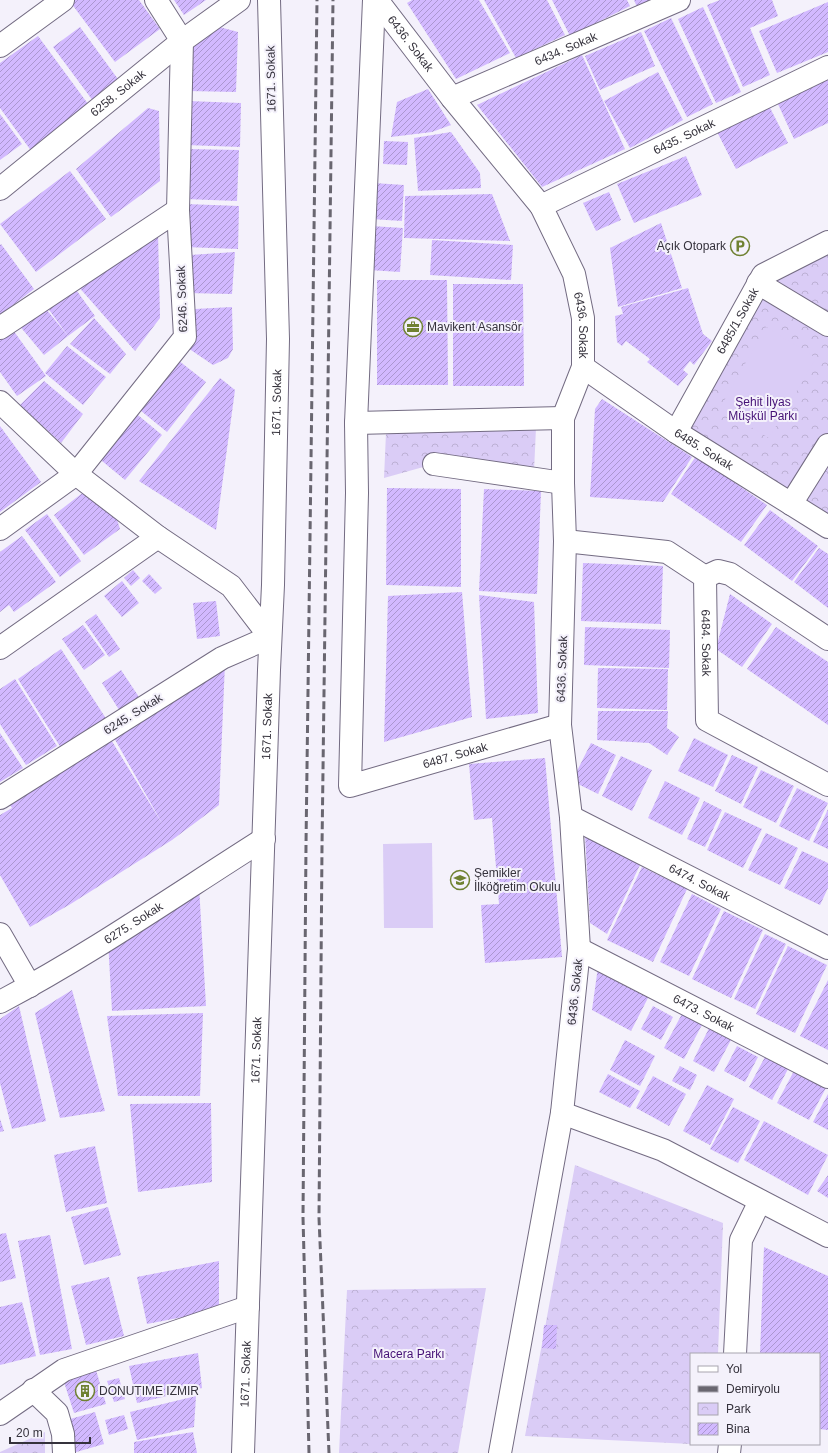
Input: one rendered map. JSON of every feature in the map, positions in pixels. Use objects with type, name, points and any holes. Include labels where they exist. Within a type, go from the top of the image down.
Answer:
[{"type":"street","points":[[0,46],[63,0]]},
{"type":"street","points":[[156,0],[182,41]]},
{"type":"street","name":"6258. Sokak","points":[[0,189],[182,41],[239,0]]},
{"type":"street","name":"1671. Sokak","points":[[243,1453],[270,637],[273,585],[278,339],[269,0]]},
{"type":"street","points":[[375,0],[356,424],[563,418]]},
{"type":"street","name":"6436. Sokak","points":[[375,0],[452,98],[541,206],[574,274],[583,318],[583,367],[563,418],[565,541],[560,725],[571,817],[579,949],[562,1113],[500,1453]]},
{"type":"street","name":"6434. Sokak","points":[[452,98],[679,0]]},
{"type":"street","name":"6246. Sokak","points":[[0,529],[76,474],[185,337],[178,210],[182,41]]},
{"type":"street","name":"6435. Sokak","points":[[541,206],[828,67]]},
{"type":"street","points":[[0,328],[178,210]]},
{"type":"street","name":"6485/1.Sokak","points":[[676,432],[763,275],[828,242]]},
{"type":"street","points":[[758,283],[828,325]]},
{"type":"street","name":"6485. Sokak","points":[[583,367],[676,432],[828,527]]},
{"type":"street","points":[[0,402],[76,474],[158,537],[230,586],[270,637]]},
{"type":"street","name":"6487. Sokak","points":[[356,424],[357,493],[350,786],[560,725]]},
{"type":"street","points":[[791,504],[828,444]]},
{"type":"street","points":[[434,464],[563,483]]},
{"type":"street","points":[[0,648],[158,537]]},
{"type":"street","points":[[565,541],[667,552],[705,577],[718,571],[730,574],[828,639]]},
{"type":"street","name":"6484. Sokak","points":[[705,577],[707,720],[828,785]]},
{"type":"street","name":"6245. Sokak","points":[[0,798],[222,658],[270,637]]},
{"type":"street","name":"6474. Sokak","points":[[571,817],[828,948]]},
{"type":"street","name":"6275. Sokak","points":[[0,1002],[76,959],[264,839]]},
{"type":"street","points":[[0,934],[30,986]]},
{"type":"street","name":"6473. Sokak","points":[[579,949],[828,1076]]},
{"type":"street","points":[[562,1113],[663,1150],[828,1236]]},
{"type":"street","points":[[735,1353],[741,1240],[760,1201]]},
{"type":"street","points":[[0,1414],[64,1370],[248,1308]]},
{"type":"street","points":[[33,1390],[57,1413],[63,1434],[64,1453]]},
{"type":"green space","name":"Şehit İlyas Müşkül Parkı","points":[[828,242],[828,527],[676,432],[763,275]]},
{"type":"green space","points":[[766,327],[816,358],[769,438],[720,408]]},
{"type":"green space","points":[[536,428],[534,471],[434,464],[384,478],[386,433]]},
{"type":"green space","points":[[432,843],[433,928],[384,928],[383,844]]},
{"type":"green space","points":[[575,1165],[723,1223],[718,1353],[690,1353],[690,1444],[525,1436]]},
{"type":"green space","name":"Macera Parkı","points":[[486,1288],[458,1453],[339,1453],[347,1290]]},
{"type":"green space","points":[[45,1432],[45,1453],[0,1453],[0,1452]]},
{"type":"building","points":[[75,0],[139,0],[160,29],[115,62],[71,3]]},
{"type":"building","points":[[174,0],[206,0],[184,15]]},
{"type":"building","points":[[412,0],[479,0],[510,53],[456,79],[407,3]]},
{"type":"building","points":[[484,0],[547,0],[565,35],[516,58]]},
{"type":"building","points":[[552,0],[627,0],[630,6],[570,36]]},
{"type":"building","points":[[634,0],[652,0],[637,7]]},
{"type":"building","points":[[720,0],[772,0],[778,16],[750,28],[770,75],[743,87],[707,5]]},
{"type":"building","points":[[828,2],[828,52],[777,73],[759,31]]},
{"type":"building","points":[[703,7],[741,92],[716,103],[678,19]]},
{"type":"building","points":[[671,18],[713,104],[687,117],[644,31]]},
{"type":"building","points":[[212,25],[238,32],[236,92],[188,91],[192,44]]},
{"type":"building","points":[[80,27],[123,86],[96,105],[53,47]]},
{"type":"building","points":[[641,32],[655,66],[600,90],[585,56]]},
{"type":"building","points":[[38,36],[91,108],[32,152],[0,108],[0,63]]},
{"type":"building","points":[[582,55],[625,149],[542,187],[477,105]]},
{"type":"building","points":[[658,72],[683,120],[630,148],[604,101]]},
{"type":"building","points":[[828,78],[828,123],[794,139],[777,102]]},
{"type":"building","points":[[428,89],[451,125],[432,132],[391,137],[397,102]]},
{"type":"building","points":[[766,100],[788,143],[736,169],[714,126]]},
{"type":"building","points":[[188,101],[241,103],[240,147],[186,145]]},
{"type":"building","points":[[148,108],[159,111],[160,181],[111,217],[76,169]]},
{"type":"building","points":[[0,114],[22,144],[0,160]]},
{"type":"building","points":[[451,132],[480,173],[481,188],[418,191],[414,138]]},
{"type":"building","points":[[384,141],[408,142],[407,165],[383,164]]},
{"type":"building","points":[[186,149],[239,150],[237,201],[185,199]]},
{"type":"building","points":[[686,156],[702,195],[634,223],[617,184]]},
{"type":"building","points":[[70,171],[106,219],[36,272],[0,224]]},
{"type":"building","points":[[374,183],[404,185],[402,221],[371,219]]},
{"type":"building","points":[[609,192],[621,220],[596,231],[583,203]]},
{"type":"building","points":[[492,194],[510,241],[404,238],[405,196]]},
{"type":"building","points":[[186,204],[239,206],[238,249],[185,247]]},
{"type":"building","points":[[661,223],[682,288],[618,307],[610,248]]},
{"type":"building","points":[[371,226],[403,228],[400,272],[369,270]]},
{"type":"building","points":[[158,233],[160,318],[135,351],[77,285]]},
{"type":"building","points":[[432,240],[513,245],[511,280],[430,275]]},
{"type":"building","points":[[1,244],[34,289],[0,315],[0,245]]},
{"type":"building","points":[[235,252],[232,294],[186,293],[190,255]]},
{"type":"building","points":[[377,280],[447,280],[448,385],[377,385]]},
{"type":"building","points":[[453,284],[523,284],[524,386],[453,386]]},
{"type":"building","points":[[74,287],[95,316],[68,336],[47,307]]},
{"type":"building","points":[[688,288],[703,334],[712,341],[694,365],[690,361],[683,370],[688,374],[678,386],[647,362],[650,359],[626,341],[622,346],[617,342],[615,316],[623,314],[621,307]]},
{"type":"building","points":[[42,304],[68,336],[44,355],[18,324]]},
{"type":"building","points":[[232,307],[233,349],[228,358],[213,365],[185,346],[195,309]]},
{"type":"building","points":[[94,318],[126,354],[110,374],[70,344]]},
{"type":"building","points":[[13,330],[46,376],[17,396],[0,372],[0,340]]},
{"type":"building","points":[[67,346],[106,377],[83,405],[45,373]]},
{"type":"building","points":[[174,357],[206,382],[167,432],[135,406]]},
{"type":"building","points":[[220,378],[235,390],[216,530],[139,481]]},
{"type":"building","points":[[44,381],[83,414],[61,443],[20,405]]},
{"type":"building","points":[[602,399],[692,457],[663,502],[590,497],[595,409]]},
{"type":"building","points":[[133,411],[162,435],[125,480],[96,456]]},
{"type":"building","points":[[0,426],[41,482],[0,512]]},
{"type":"building","points":[[696,456],[767,505],[741,542],[671,494]]},
{"type":"building","points":[[387,488],[461,489],[461,587],[386,585]]},
{"type":"building","points":[[484,489],[541,491],[537,594],[479,591]]},
{"type":"building","points":[[85,491],[114,510],[120,529],[84,555],[54,515]]},
{"type":"building","points":[[770,510],[818,546],[792,581],[744,545]]},
{"type":"building","points":[[47,514],[81,561],[60,577],[25,530]]},
{"type":"building","points":[[22,536],[56,582],[14,612],[9,605],[0,612],[0,552]]},
{"type":"building","points":[[819,548],[828,554],[828,608],[794,582]]},
{"type":"building","points":[[583,563],[663,566],[661,624],[581,621]]},
{"type":"building","points":[[133,570],[140,578],[131,586],[124,578]]},
{"type":"building","points":[[149,574],[162,588],[155,594],[142,581]]},
{"type":"building","points":[[122,581],[139,603],[122,617],[104,596]]},
{"type":"building","points":[[462,592],[472,717],[384,742],[388,596]]},
{"type":"building","points":[[730,594],[772,624],[742,667],[716,649]]},
{"type":"building","points":[[479,595],[534,602],[538,713],[486,719]]},
{"type":"building","points":[[216,601],[220,636],[197,639],[193,603]]},
{"type":"building","points":[[96,614],[120,649],[109,657],[85,622]]},
{"type":"building","points":[[83,625],[105,655],[84,670],[62,639]]},
{"type":"building","points":[[585,627],[670,630],[669,668],[584,665]]},
{"type":"building","points":[[776,627],[828,662],[828,725],[747,669]]},
{"type":"building","points":[[61,649],[107,720],[61,748],[18,679]]},
{"type":"building","points":[[225,663],[219,805],[172,840],[69,905],[30,927],[0,875],[0,815],[12,808],[10,805],[72,762],[110,738],[163,825],[113,736]]},
{"type":"building","points":[[598,668],[668,669],[667,710],[597,708]]},
{"type":"building","points":[[121,670],[143,703],[123,716],[102,683]]},
{"type":"building","points":[[15,679],[57,746],[26,765],[0,724],[0,689]]},
{"type":"building","points":[[598,711],[668,711],[667,728],[679,737],[667,755],[649,743],[597,740]]},
{"type":"building","points":[[0,733],[23,768],[0,782]]},
{"type":"building","points":[[694,738],[728,755],[713,787],[678,771]]},
{"type":"building","points":[[591,743],[616,755],[598,794],[572,781]]},
{"type":"building","points":[[732,755],[758,767],[741,804],[715,791]]},
{"type":"building","points":[[621,756],[652,770],[632,811],[602,796]]},
{"type":"building","points":[[545,758],[562,957],[485,963],[481,905],[499,904],[492,818],[474,820],[469,764]]},
{"type":"building","points":[[761,770],[794,786],[776,823],[743,807]]},
{"type":"building","points":[[665,781],[700,798],[682,835],[648,818]]},
{"type":"building","points":[[797,788],[828,803],[809,841],[779,826]]},
{"type":"building","points":[[704,801],[722,810],[705,847],[687,839]]},
{"type":"building","points":[[828,809],[828,849],[813,842]]},
{"type":"building","points":[[725,812],[762,829],[743,868],[707,850]]},
{"type":"building","points":[[766,833],[798,848],[780,885],[748,870]]},
{"type":"building","points":[[585,835],[640,865],[607,934],[590,923]]},
{"type":"building","points":[[802,851],[828,863],[828,888],[820,905],[784,888]]},
{"type":"building","points":[[642,867],[687,889],[653,962],[607,940]]},
{"type":"building","points":[[199,886],[206,1006],[112,1011],[108,941]]},
{"type":"building","points":[[692,894],[721,909],[689,976],[660,962]]},
{"type":"building","points":[[724,911],[763,930],[731,998],[692,979]]},
{"type":"building","points":[[765,934],[786,944],[755,1009],[734,999]]},
{"type":"building","points":[[788,946],[827,965],[795,1033],[756,1014]]},
{"type":"building","points":[[598,967],[649,996],[631,1031],[592,1010]]},
{"type":"building","points":[[828,980],[828,1050],[800,1036]]},
{"type":"building","points":[[72,990],[105,1111],[60,1118],[35,1013]]},
{"type":"building","points":[[19,1006],[46,1121],[12,1129],[0,1083],[0,1019]]},
{"type":"building","points":[[653,1006],[673,1017],[661,1040],[641,1029]]},
{"type":"building","points":[[684,1010],[704,1021],[684,1059],[664,1048]]},
{"type":"building","points":[[203,1013],[200,1096],[118,1096],[107,1016]]},
{"type":"building","points":[[711,1024],[733,1036],[714,1072],[693,1061]]},
{"type":"building","points":[[625,1040],[655,1056],[640,1086],[610,1070]]},
{"type":"building","points":[[737,1046],[758,1057],[745,1082],[724,1071]]},
{"type":"building","points":[[766,1055],[789,1067],[772,1100],[749,1087]]},
{"type":"building","points":[[680,1066],[697,1075],[690,1090],[672,1081]]},
{"type":"building","points":[[795,1069],[827,1086],[809,1120],[777,1103]]},
{"type":"building","points":[[608,1074],[640,1091],[630,1108],[599,1092]]},
{"type":"building","points":[[653,1076],[686,1094],[669,1126],[636,1108]]},
{"type":"building","points":[[707,1085],[734,1099],[710,1145],[683,1131]]},
{"type":"building","points":[[828,1094],[828,1130],[813,1122]]},
{"type":"building","points":[[211,1103],[212,1182],[138,1192],[130,1104]]},
{"type":"building","points":[[733,1107],[760,1121],[738,1163],[710,1149]]},
{"type":"building","points":[[0,1119],[4,1131],[0,1132]]},
{"type":"building","points":[[764,1121],[828,1155],[808,1195],[744,1160]]},
{"type":"building","points":[[95,1146],[107,1203],[66,1212],[54,1155]]},
{"type":"building","points":[[828,1175],[828,1198],[817,1191]]},
{"type":"building","points":[[108,1207],[121,1255],[84,1265],[71,1217]]},
{"type":"building","points":[[6,1233],[16,1278],[0,1282],[0,1234]]},
{"type":"building","points":[[50,1235],[72,1349],[40,1355],[18,1241]]},
{"type":"building","points":[[764,1247],[828,1276],[828,1430],[820,1429],[820,1353],[760,1353]]},
{"type":"building","points":[[219,1261],[219,1310],[147,1324],[137,1277]]},
{"type":"building","points":[[109,1277],[124,1336],[86,1345],[71,1286]]},
{"type":"building","points":[[22,1302],[36,1356],[0,1365],[0,1307]]},
{"type":"building","points":[[544,1325],[557,1325],[556,1349],[542,1348]]},
{"type":"building","points":[[198,1353],[202,1388],[137,1403],[129,1366]]},
{"type":"building","name":"DONUTIME IZMIR","points":[[96,1370],[106,1404],[74,1413],[63,1379]]},
{"type":"building","points":[[119,1378],[125,1399],[114,1402],[107,1381]]},
{"type":"building","points":[[196,1396],[194,1427],[137,1440],[130,1412]]},
{"type":"building","points":[[95,1412],[104,1444],[73,1453],[63,1421]]},
{"type":"building","points":[[124,1415],[128,1429],[109,1435],[105,1420]]},
{"type":"building","points":[[193,1432],[197,1453],[134,1453],[134,1442]]},
{"type":"railway","points":[[309,1453],[303,1217],[306,845],[317,0]]},
{"type":"railway","points":[[329,1453],[319,1218],[322,847],[333,0]]},
{"type":"place","name":"Açık Otopark","points":[[740,246]]},
{"type":"place","name":"Mavikent Asansör","points":[[413,327]]},
{"type":"place","name":"Şemikler İlköğretim Okulu","points":[[460,880]]},
{"type":"place","name":"DONUTIME IZMIR","points":[[85,1391]]}]
